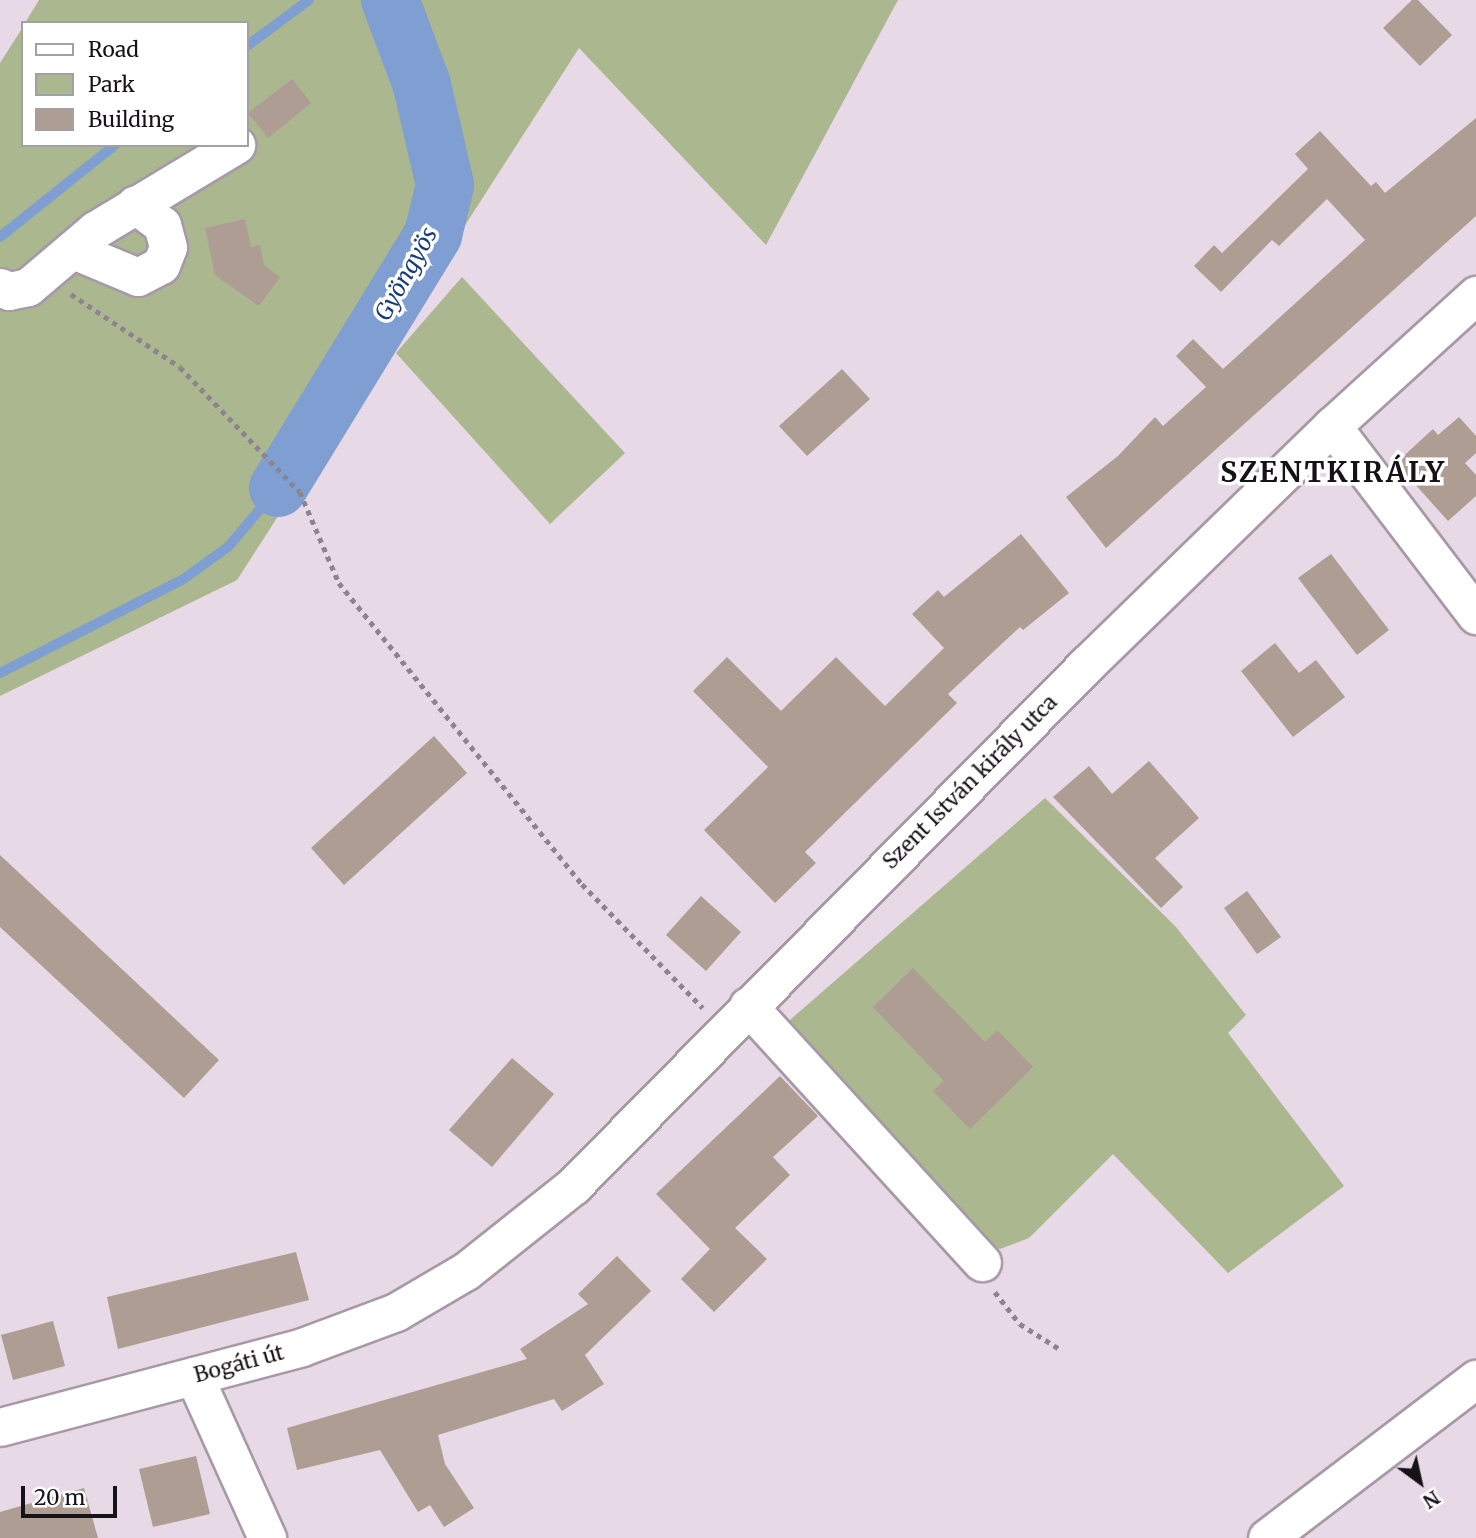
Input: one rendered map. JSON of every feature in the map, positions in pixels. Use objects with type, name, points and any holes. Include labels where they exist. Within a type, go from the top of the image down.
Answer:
[{"type":"street","points":[[0,287],[9,291],[28,287],[44,277],[72,250],[135,205],[233,147]]},
{"type":"street","points":[[72,250],[138,277],[161,265],[168,247],[162,225],[135,205]]},
{"type":"street","name":"Szent István király utca","points":[[466,1271],[573,1186],[1087,664],[1332,426],[1476,295]]},
{"type":"street","points":[[1332,426],[1476,615]]},
{"type":"street","points":[[736,1018],[982,1262]]},
{"type":"street","name":"Bogáti út","points":[[0,1427],[302,1347],[396,1312],[466,1271]]},
{"type":"street","points":[[194,1376],[267,1538]]},
{"type":"street","points":[[1267,1538],[1307,1503],[1476,1379]]},
{"type":"path","points":[[44,277],[180,367],[300,492],[338,583],[582,884],[736,1018]]},
{"type":"path","points":[[982,1262],[998,1299],[1020,1324],[1061,1350]]},
{"type":"green space","points":[[39,0],[898,0],[766,245],[579,48],[237,580],[0,696],[0,63],[21,30],[21,147],[248,147],[248,21],[26,21]]},
{"type":"green space","points":[[462,277],[625,453],[550,524],[396,353]]},
{"type":"green space","points":[[1045,798],[1176,927],[1246,1015],[1228,1033],[1344,1186],[1228,1273],[1113,1154],[1029,1238],[1000,1249],[982,1240],[783,1026]]},
{"type":"building","points":[[1412,0],[1418,0],[1452,35],[1420,66],[1383,28]]},
{"type":"building","points":[[292,79],[311,103],[268,138],[248,113]]},
{"type":"building","points":[[1476,118],[1476,216],[1106,548],[1066,497],[1118,456],[1155,417],[1163,426],[1206,387],[1176,356],[1193,339],[1223,369],[1365,240],[1327,199],[1279,246],[1272,240],[1221,292],[1194,266],[1214,245],[1222,253],[1308,169],[1295,154],[1320,131],[1371,186],[1376,182],[1385,193]]},
{"type":"building","points":[[245,219],[251,247],[260,245],[264,265],[280,277],[259,306],[215,275],[205,228]]},
{"type":"building","points":[[842,369],[870,399],[807,456],[779,426]]},
{"type":"building","points":[[1459,417],[1476,436],[1476,453],[1465,463],[1476,475],[1476,496],[1448,521],[1396,463],[1433,429],[1438,435]]},
{"type":"building","points":[[1021,534],[1069,593],[1023,630],[1020,627],[948,694],[957,703],[805,852],[816,863],[775,903],[704,830],[768,767],[693,691],[727,657],[781,711],[836,657],[885,706],[944,648],[912,614],[938,590],[944,597]]},
{"type":"building","points":[[1331,554],[1389,630],[1357,655],[1298,578]]},
{"type":"building","points":[[1275,643],[1299,673],[1316,660],[1345,697],[1293,737],[1241,671]]},
{"type":"building","points":[[434,736],[467,773],[344,885],[311,848]]},
{"type":"building","points":[[1149,761],[1199,818],[1155,858],[1183,887],[1161,908],[1053,797],[1089,766],[1112,794]]},
{"type":"building","points":[[0,855],[219,1060],[184,1098],[0,927]]},
{"type":"building","points":[[1247,891],[1281,937],[1257,954],[1224,908]]},
{"type":"building","points":[[701,896],[741,932],[706,971],[666,935]]},
{"type":"building","points":[[913,968],[985,1042],[997,1030],[1033,1067],[970,1129],[933,1091],[944,1081],[873,1007]]},
{"type":"building","points":[[512,1058],[554,1094],[492,1167],[449,1130]]},
{"type":"building","points":[[780,1076],[818,1116],[773,1157],[790,1175],[735,1228],[767,1259],[714,1312],[681,1279],[710,1249],[656,1194]]},
{"type":"building","points":[[296,1252],[309,1300],[118,1349],[107,1297]]},
{"type":"building","points":[[617,1256],[651,1291],[585,1355],[604,1384],[562,1411],[554,1399],[438,1435],[445,1464],[474,1508],[444,1527],[430,1505],[418,1512],[380,1450],[297,1470],[287,1428],[527,1359],[520,1349],[588,1304],[578,1294]]},
{"type":"building","points":[[53,1321],[65,1366],[13,1380],[1,1335]]},
{"type":"building","points":[[196,1456],[210,1514],[153,1527],[139,1469]]},
{"type":"building","points":[[84,1488],[98,1538],[0,1538],[0,1512]]},
{"type":"waterway","name":"Gyöngyös","points":[[248,45],[309,0]]},
{"type":"waterway","name":"Gyöngyös","points":[[278,488],[433,235],[445,185],[422,85],[390,0]]},
{"type":"waterway","name":"Gyöngyös","points":[[0,237],[112,147]]},
{"type":"waterway","points":[[0,673],[182,580],[228,547],[278,488]]},
{"type":"district","name":"SZENTKIRÁLY","points":[[1333,472]]}]
